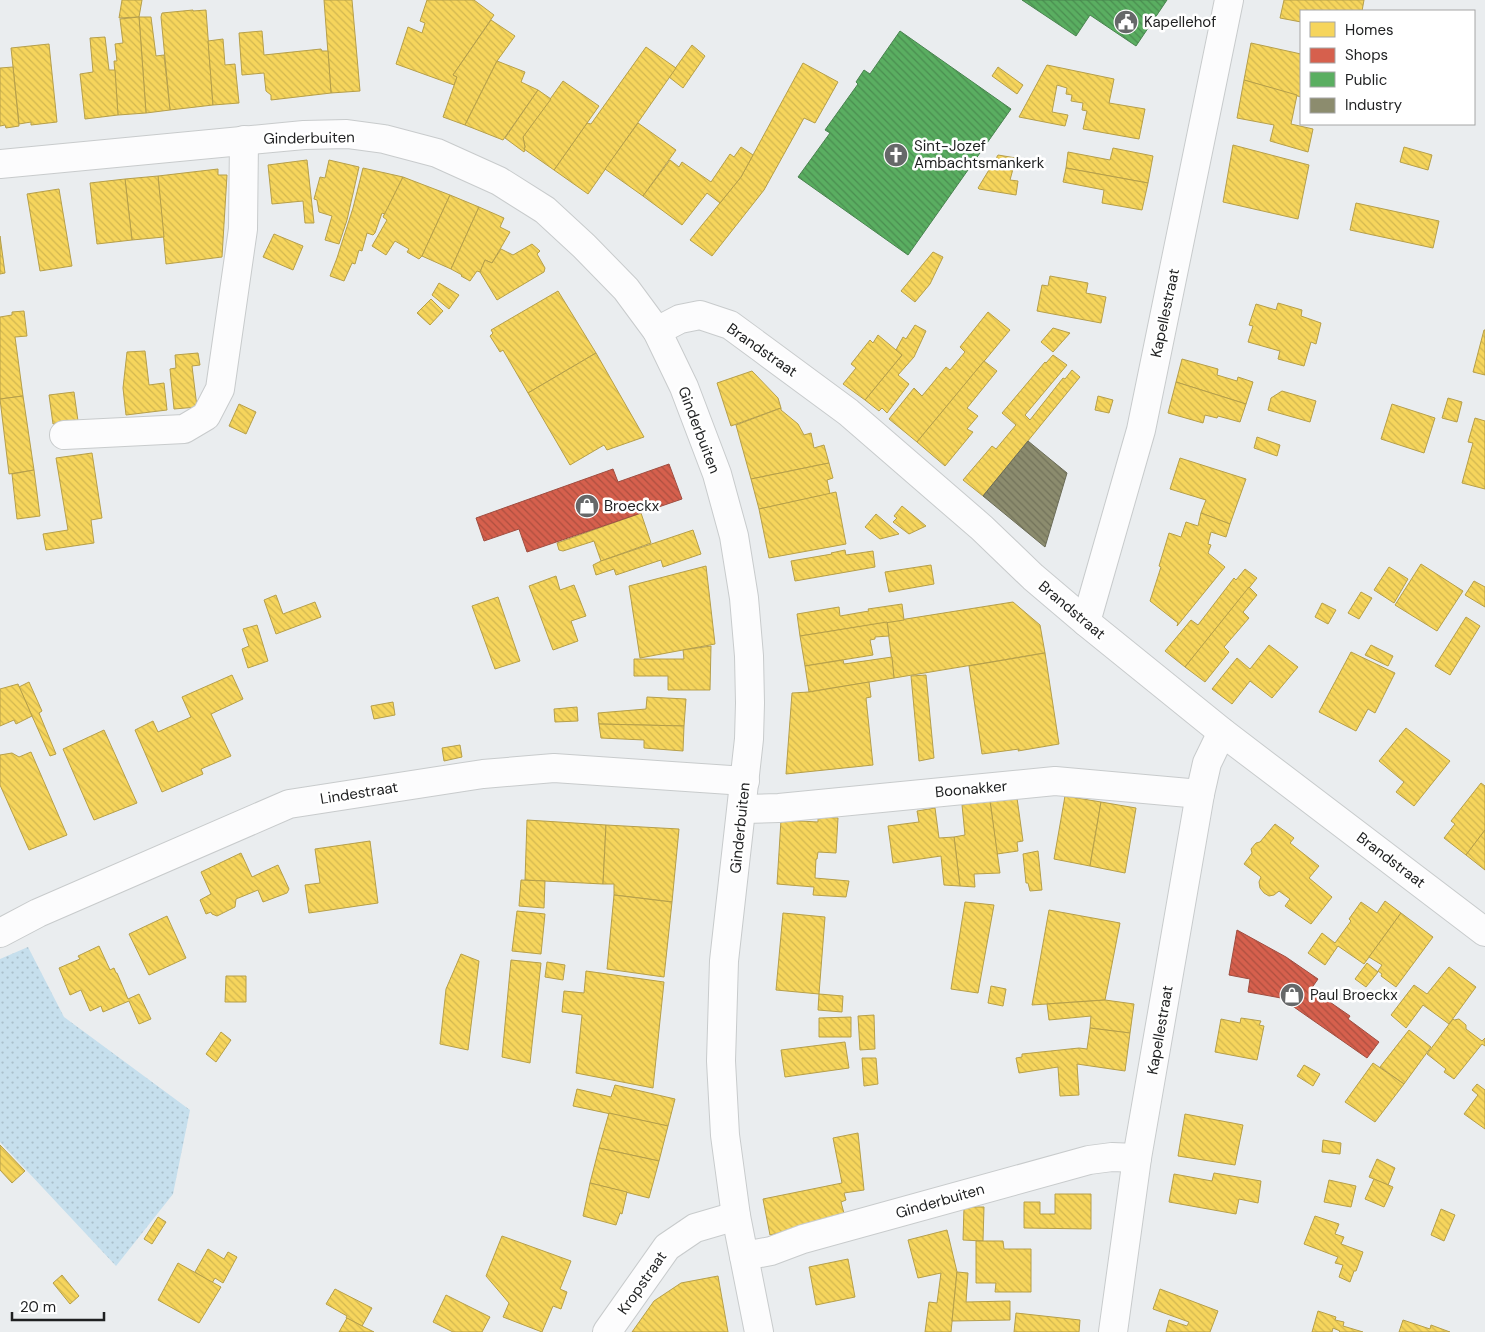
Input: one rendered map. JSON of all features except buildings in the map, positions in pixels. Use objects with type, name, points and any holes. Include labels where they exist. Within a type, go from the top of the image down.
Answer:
[{"type":"street","name":"Kapellestraat","points":[[1086,622],[1141,430],[1229,0]]},
{"type":"street","name":"Ginderbuiten","points":[[0,164],[304,135],[347,134],[384,139],[437,154],[498,182],[545,210],[626,289],[657,331],[684,387],[714,465],[734,536],[744,598],[749,656],[749,740],[724,961],[721,1061],[725,1134],[736,1216],[759,1332]]},
{"type":"street","points":[[64,435],[184,429],[206,416],[220,389],[243,230],[244,140]]},
{"type":"street","name":"Brandstraat","points":[[657,331],[680,320],[700,315],[730,325],[848,412],[982,528],[1033,577],[1222,732],[1485,932]]},
{"type":"street","name":"Kapellestraat","points":[[1113,1332],[1137,1158],[1200,794],[1207,763],[1222,732]]},
{"type":"street","name":"Lindestraat","points":[[0,933],[38,913],[289,804],[483,774],[554,768],[745,781]]},
{"type":"street","name":"Boonakker","points":[[742,809],[780,808],[1055,781],[1200,794]]},
{"type":"street","name":"Ginderbuiten","points":[[744,1256],[771,1251],[803,1239],[1089,1160],[1112,1157],[1137,1158]]},
{"type":"street","name":"Kropstraat","points":[[607,1332],[667,1247],[695,1228],[736,1216]]},
{"type":"shaded area","points":[[28,947],[64,1017],[190,1110],[173,1194],[116,1266],[0,1142],[0,959]]},
{"type":"place","name":"Kapellehof","points":[[1126,22]]},
{"type":"place","name":"Sint-Jozef Ambachtsmankerk","points":[[896,155]]},
{"type":"place","name":"Broeckx","points":[[587,506]]},
{"type":"place","name":"Paul Broeckx","points":[[1292,995]]}]
